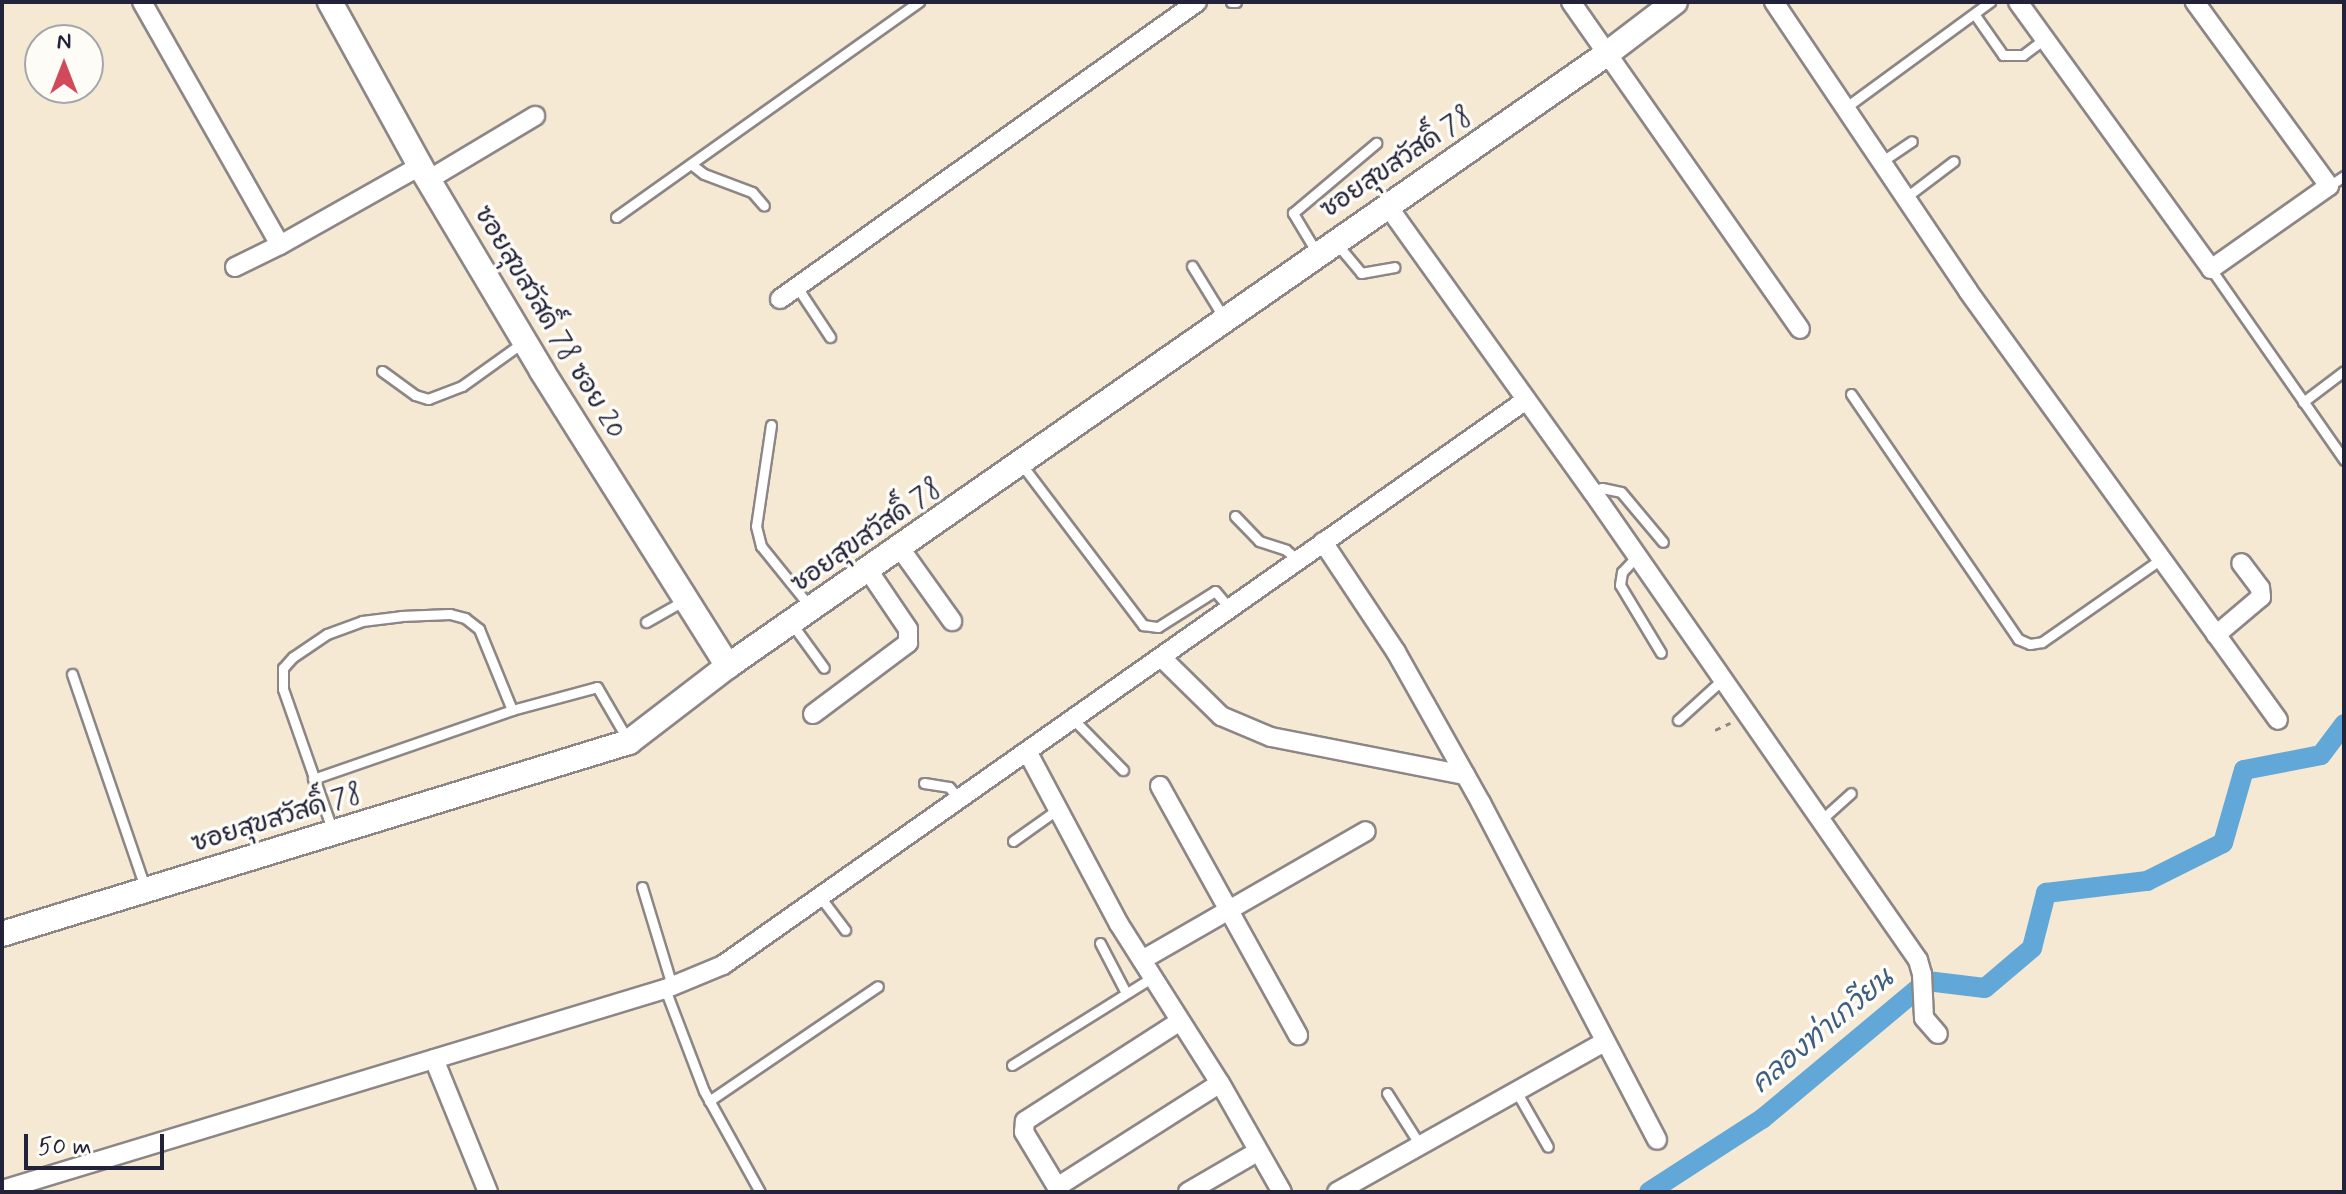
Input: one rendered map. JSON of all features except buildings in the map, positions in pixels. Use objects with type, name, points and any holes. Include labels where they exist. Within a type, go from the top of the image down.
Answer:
[{"type":"street","points":[[142,2],[280,245]]},
{"type":"street","name":"ซอยสุขสวัสดิ์ 78 ซอย 20","points":[[330,2],[424,173],[728,666]]},
{"type":"street","points":[[780,299],[1197,2]]},
{"type":"street","points":[[1571,2],[1800,329]]},
{"type":"street","name":"ซอยสุขสวัสดิ์ 78","points":[[2,934],[629,742],[728,666],[813,610],[1326,247],[1608,53],[1675,2]]},
{"type":"street","points":[[1774,2],[1968,291],[2278,720]]},
{"type":"street","points":[[2018,2],[2211,269],[2337,181],[2195,2]]},
{"type":"street","points":[[235,267],[535,116]]},
{"type":"street","points":[[1387,205],[1592,491],[1909,947],[1922,974],[1924,1018],[1938,1034]]},
{"type":"street","points":[[2,1190],[669,988],[723,965],[1526,400]]},
{"type":"street","points":[[1323,542],[1396,652],[1465,775],[1657,1140]]},
{"type":"street","points":[[900,548],[952,621]]},
{"type":"street","points":[[2216,635],[2261,597],[2260,588],[2241,563]]},
{"type":"street","points":[[813,714],[908,643],[908,629],[868,570]]},
{"type":"street","points":[[1162,658],[1221,716],[1271,737],[1465,775]]},
{"type":"street","points":[[1028,753],[1151,978],[1220,1083],[1282,1192]]},
{"type":"street","points":[[1160,786],[1298,1035]]},
{"type":"street","points":[[1142,960],[1366,831]]},
{"type":"street","points":[[1180,1021],[1032,1112],[1025,1121],[1024,1132],[1059,1189],[1220,1083]]},
{"type":"street","points":[[1337,1192],[1604,1042]]},
{"type":"street","points":[[434,1059],[488,1192]]},
{"type":"street","points":[[1188,1192],[1257,1152]]},
{"type":"lane","points":[[616,217],[919,2]]},
{"type":"lane","points":[[1845,108],[1990,2]]},
{"type":"lane","points":[[1975,15],[2003,55],[2023,55],[2044,39]]},
{"type":"lane","points":[[1881,162],[1912,141]]},
{"type":"lane","points":[[1376,143],[1293,213],[1326,247],[1361,273],[1394,267]]},
{"type":"lane","points":[[1905,198],[1954,161]]},
{"type":"lane","points":[[691,164],[704,174],[752,192],[764,206]]},
{"type":"lane","points":[[1192,266],[1224,319]]},
{"type":"lane","points":[[2211,269],[2344,460]]},
{"type":"lane","points":[[796,287],[830,337]]},
{"type":"lane","points":[[382,371],[415,395],[428,399],[462,386],[525,341]]},
{"type":"lane","points":[[2303,402],[2344,371]]},
{"type":"lane","points":[[1851,394],[2018,639],[2030,644],[2042,642],[2161,559]]},
{"type":"lane","points":[[771,425],[756,526],[761,546],[813,610]]},
{"type":"lane","points":[[1020,463],[1143,625],[1158,627],[1215,591],[1230,609]]},
{"type":"lane","points":[[1592,491],[1602,488],[1621,492],[1663,542]]},
{"type":"lane","points":[[1235,516],[1259,541],[1286,550],[1298,560]]},
{"type":"lane","points":[[1637,556],[1622,572],[1620,585],[1661,653]]},
{"type":"lane","points":[[646,622],[686,599]]},
{"type":"lane","points":[[333,833],[283,689],[283,668],[293,657],[327,634],[362,621],[450,614],[465,618],[479,629],[512,710]]},
{"type":"lane","points":[[792,624],[824,668]]},
{"type":"lane","points":[[72,674],[146,890]]},
{"type":"lane","points":[[1678,720],[1723,679]]},
{"type":"lane","points":[[313,779],[512,710],[597,687],[629,742]]},
{"type":"lane","points":[[1074,720],[1123,770]]},
{"type":"lane","points":[[924,783],[949,787],[960,801]]},
{"type":"lane","points":[[1821,821],[1851,793]]},
{"type":"lane","points":[[1013,841],[1058,809]]},
{"type":"lane","points":[[642,887],[686,1050],[709,1101],[760,1192]]},
{"type":"lane","points":[[821,898],[845,930]]},
{"type":"lane","points":[[1100,943],[1126,993]]},
{"type":"lane","points":[[1012,1065],[1151,978]]},
{"type":"lane","points":[[709,1101],[878,986]]},
{"type":"lane","points":[[1516,1091],[1548,1147]]},
{"type":"lane","points":[[1387,1093],[1420,1145]]},
{"type":"waterway","name":"คลองท่าเกวียน","points":[[1649,1192],[1762,1119],[1927,981],[1985,988],[2032,948],[2046,893],[2147,881],[2223,843],[2244,770],[2321,755],[2344,724]]}]
